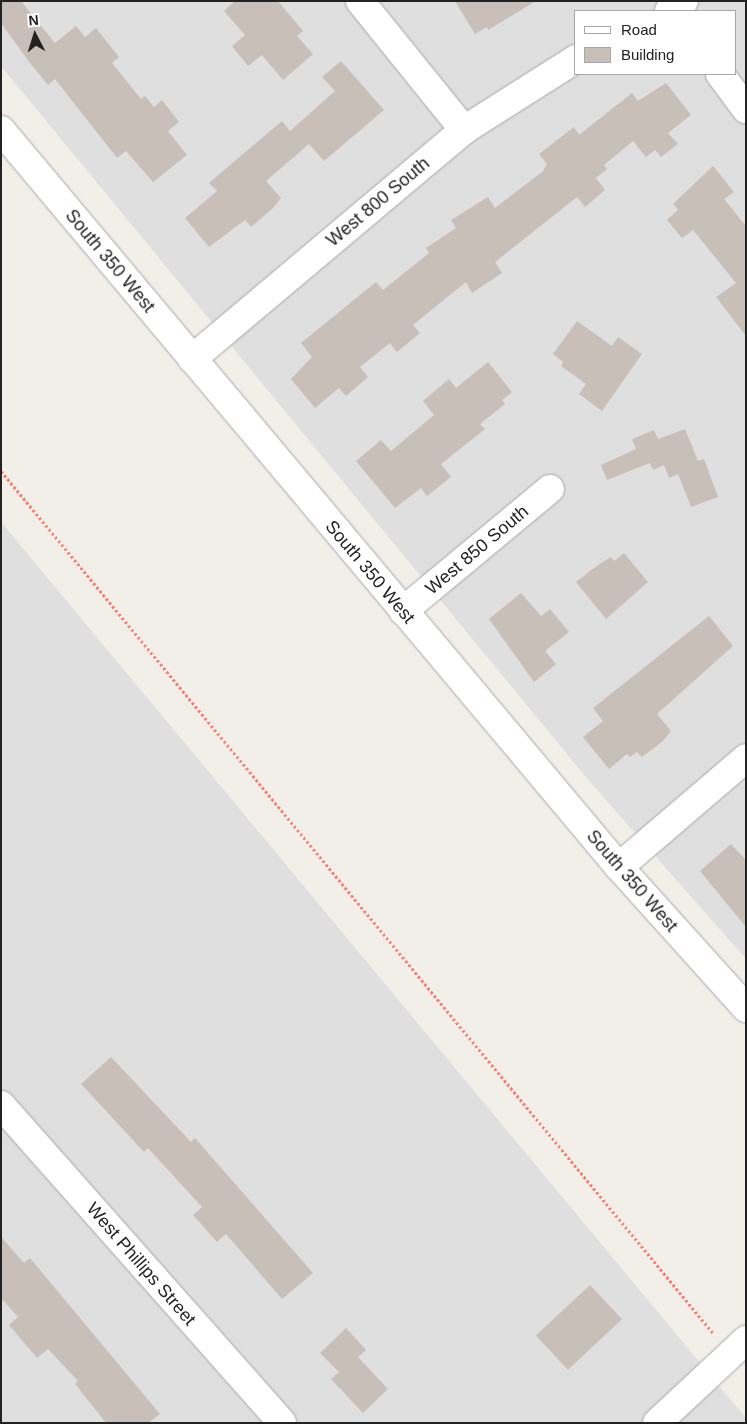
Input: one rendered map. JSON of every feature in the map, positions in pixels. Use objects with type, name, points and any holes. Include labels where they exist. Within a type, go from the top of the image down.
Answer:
[{"type":"street","points":[[360,1],[464,130]]},
{"type":"street","name":"West 800 South","points":[[192,359],[464,130],[574,60]]},
{"type":"street","points":[[721,75],[746,109]]},
{"type":"street","name":"South 350 West","points":[[1,130],[619,867],[746,1008]]},
{"type":"street","name":"West 850 South","points":[[403,611],[550,489]]},
{"type":"street","points":[[619,867],[746,758]]},
{"type":"street","name":"West Phillips Street","points":[[1,1105],[282,1423]]},
{"type":"street","points":[[657,1423],[738,1347]]},
{"type":"path","points":[[1,471],[738,1347]]},
{"type":"shaded area","points":[[1,1],[746,1],[746,959],[590,782],[1,66]]},
{"type":"shaded area","points":[[1,522],[746,1418],[746,1423],[1,1423]]},
{"type":"building","points":[[1,1],[21,1],[55,43],[76,26],[85,37],[96,28],[119,57],[112,63],[141,99],[145,96],[154,107],[162,100],[179,122],[168,131],[187,155],[153,182],[126,151],[117,158],[55,79],[48,85],[30,63],[1,23]]},
{"type":"building","points":[[235,1],[278,1],[303,31],[297,36],[313,54],[283,80],[262,55],[248,66],[232,46],[245,35],[224,11]]},
{"type":"building","points":[[455,1],[536,1],[488,30],[487,27],[475,34]]},
{"type":"building","points":[[341,61],[384,110],[324,161],[309,144],[266,181],[281,198],[273,208],[251,227],[245,220],[209,247],[185,218],[217,191],[209,183],[282,121],[290,131],[335,91],[322,77]]},
{"type":"building","points":[[666,83],[691,115],[668,133],[678,144],[661,157],[655,150],[646,157],[633,141],[604,165],[607,169],[596,178],[605,190],[585,207],[577,197],[495,262],[502,273],[472,293],[466,282],[413,325],[420,333],[397,352],[390,343],[360,367],[368,377],[346,396],[339,388],[315,408],[291,379],[312,357],[301,343],[376,282],[383,290],[429,253],[426,248],[456,228],[451,220],[488,197],[495,208],[543,171],[547,164],[539,154],[574,127],[579,135],[632,93],[638,101]]},
{"type":"building","points":[[713,166],[734,192],[724,199],[746,226],[746,336],[716,297],[736,283],[693,230],[682,238],[667,220],[678,210],[673,204]]},
{"type":"building","points":[[577,321],[612,346],[618,337],[642,354],[602,411],[579,394],[586,384],[561,366],[563,362],[553,354]]},
{"type":"building","points":[[488,362],[512,392],[502,400],[505,404],[480,424],[485,429],[441,464],[451,477],[427,496],[421,488],[395,508],[356,461],[381,440],[391,451],[434,415],[423,401],[449,379],[456,388]]},
{"type":"building","points":[[685,429],[698,461],[704,459],[718,497],[691,507],[678,474],[669,478],[664,465],[653,470],[650,463],[607,480],[601,465],[636,449],[632,439],[654,430],[658,439]]},
{"type":"building","points":[[624,553],[648,582],[606,619],[576,582],[611,557],[614,561]]},
{"type":"building","points":[[521,593],[541,616],[550,609],[569,632],[545,651],[556,664],[534,682],[489,619]]},
{"type":"building","points":[[709,616],[733,646],[657,714],[671,731],[663,741],[642,757],[637,752],[630,757],[627,754],[609,769],[583,737],[603,721],[593,708]]},
{"type":"building","points":[[731,844],[746,860],[746,927],[700,871]]},
{"type":"building","points":[[111,1057],[191,1142],[195,1138],[313,1273],[282,1299],[226,1234],[217,1242],[193,1215],[202,1207],[148,1148],[144,1152],[81,1084]]},
{"type":"building","points":[[1,1237],[24,1263],[30,1258],[160,1414],[148,1423],[106,1423],[75,1384],[78,1381],[48,1349],[37,1358],[9,1325],[18,1317],[1,1298]]},
{"type":"building","points":[[590,1285],[622,1319],[568,1370],[536,1335]]},
{"type":"building","points":[[346,1328],[366,1350],[358,1357],[388,1389],[363,1413],[331,1379],[339,1372],[320,1353]]}]
